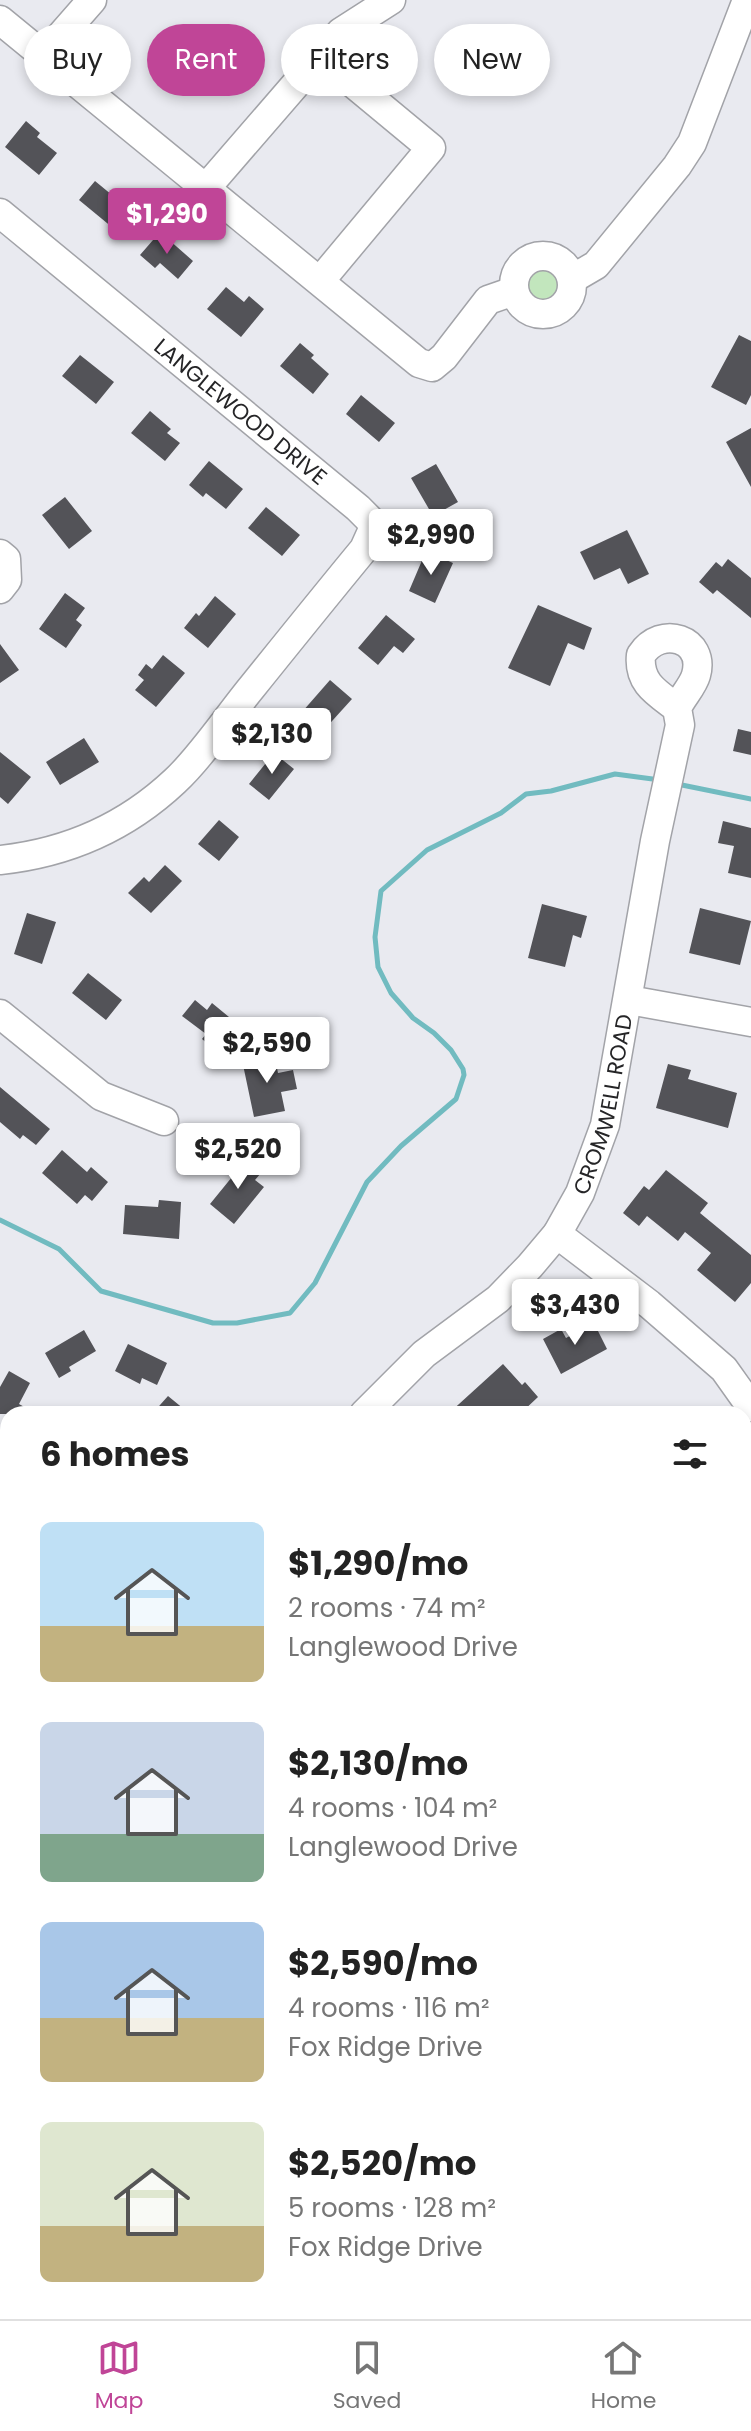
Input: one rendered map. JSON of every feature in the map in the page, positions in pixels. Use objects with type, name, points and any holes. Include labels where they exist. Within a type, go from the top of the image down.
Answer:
[{"type":"street","points":[[71,24],[92,0]]},
{"type":"street","points":[[354,24],[391,0]]},
{"type":"street","points":[[572,279],[596,265],[677,166],[692,143],[747,0]]},
{"type":"street","points":[[0,20],[24,40]]},
{"type":"street","points":[[92,96],[419,363],[432,367],[444,357],[488,300],[514,291]]},
{"type":"street","points":[[206,188],[285,96]]},
{"type":"street","points":[[320,281],[431,148],[368,96]]},
{"type":"street","name":"LANGLEWOOD DRIVE","points":[[0,213],[346,498],[370,520],[373,529],[364,549],[177,780],[136,813],[98,836],[64,848],[0,860]]},
{"type":"street","points":[[537,256],[559,260],[568,268],[572,279],[568,301],[560,310],[549,314],[527,310],[514,291],[518,268],[526,260],[537,256]]},
{"type":"street","points":[[0,554],[6,559],[7,580],[0,589]]},
{"type":"street","name":"CROMWELL ROAD","points":[[372,1406],[424,1354],[498,1299],[557,1234],[580,1193],[605,1125],[655,841],[680,725],[677,708]]},
{"type":"street","points":[[629,1000],[751,1022]]},
{"type":"street","points":[[0,1014],[101,1096],[164,1121]]},
{"type":"street","points":[[557,1234],[649,1304],[724,1369],[750,1406]]},
{"type":"green space","points":[[543,262],[558,269],[565,284],[558,299],[543,306],[528,299],[521,284],[528,269]]},
{"type":"building","points":[[26,121],[40,133],[37,137],[57,153],[39,175],[5,147]]},
{"type":"building","points":[[95,181],[129,209],[113,228],[79,200]]},
{"type":"building","points":[[160,232],[193,261],[178,279],[160,263],[155,268],[140,255]]},
{"type":"building","points":[[226,287],[244,302],[249,296],[264,309],[241,337],[207,309]]},
{"type":"building","points":[[739,335],[751,341],[751,395],[746,405],[711,387]]},
{"type":"building","points":[[300,343],[329,374],[313,394],[280,366]]},
{"type":"building","points":[[80,355],[114,382],[96,404],[62,376]]},
{"type":"building","points":[[361,395],[395,423],[379,442],[346,414]]},
{"type":"building","points":[[150,411],[171,429],[167,433],[180,443],[165,461],[131,433]]},
{"type":"building","points":[[751,428],[751,487],[726,442]]},
{"type":"building","points":[[209,461],[243,489],[226,509],[206,493],[203,497],[189,485]]},
{"type":"building","points":[[436,464],[458,502],[433,516],[411,478]]},
{"type":"building","points":[[65,497],[92,531],[69,549],[42,515]]},
{"type":"building","points":[[266,507],[300,535],[282,556],[248,528]]},
{"type":"building","points":[[627,530],[649,574],[628,584],[620,568],[594,580],[580,552]]},
{"type":"building","points":[[426,551],[453,563],[435,603],[409,591]]},
{"type":"building","points":[[728,559],[751,578],[751,618],[717,590],[713,594],[699,582],[716,562],[722,567]]},
{"type":"building","points":[[65,593],[85,608],[76,620],[82,625],[66,648],[39,629]]},
{"type":"building","points":[[215,596],[236,614],[208,648],[184,628],[196,613],[199,616]]},
{"type":"building","points":[[538,605],[592,628],[584,650],[568,643],[550,686],[508,668]]},
{"type":"building","points":[[386,615],[415,639],[403,653],[394,646],[378,665],[358,648]]},
{"type":"building","points":[[0,644],[19,670],[0,683]]},
{"type":"building","points":[[163,655],[185,673],[156,707],[135,690],[144,680],[138,675],[146,664],[152,669]]},
{"type":"building","points":[[330,680],[352,699],[323,731],[302,712]]},
{"type":"building","points":[[738,729],[751,732],[751,755],[733,751]]},
{"type":"building","points":[[84,738],[99,762],[60,785],[46,762]]},
{"type":"building","points":[[0,752],[31,777],[8,804],[0,797]]},
{"type":"building","points":[[274,753],[294,769],[269,800],[249,784]]},
{"type":"building","points":[[219,820],[239,837],[219,861],[198,844]]},
{"type":"building","points":[[723,821],[751,828],[751,878],[728,873],[734,846],[718,843]]},
{"type":"building","points":[[165,865],[182,881],[151,913],[128,893],[144,877],[149,882]]},
{"type":"building","points":[[542,904],[587,916],[581,938],[573,935],[565,967],[528,958]]},
{"type":"building","points":[[700,908],[751,921],[740,965],[689,953]]},
{"type":"building","points":[[27,913],[56,922],[42,964],[14,954]]},
{"type":"building","points":[[88,973],[122,1000],[106,1020],[72,993]]},
{"type":"building","points":[[195,1000],[207,1010],[212,1003],[246,1031],[228,1054],[217,1045],[214,1049],[202,1039],[206,1034],[182,1016]]},
{"type":"building","points":[[274,1054],[278,1073],[293,1070],[297,1089],[281,1092],[285,1111],[254,1117],[242,1060]]},
{"type":"building","points":[[668,1064],[691,1070],[688,1079],[737,1093],[728,1128],[656,1108]]},
{"type":"building","points":[[0,1087],[50,1129],[36,1145],[23,1135],[20,1139],[0,1122]]},
{"type":"building","points":[[62,1150],[87,1172],[91,1167],[108,1182],[92,1201],[85,1195],[77,1204],[42,1173]]},
{"type":"building","points":[[241,1157],[261,1173],[255,1180],[264,1187],[234,1224],[210,1204],[232,1177],[228,1174]]},
{"type":"building","points":[[666,1170],[708,1203],[700,1213],[751,1255],[751,1283],[735,1302],[697,1270],[711,1253],[685,1232],[678,1241],[647,1216],[639,1226],[623,1213],[644,1186],[649,1190]]},
{"type":"building","points":[[159,1200],[181,1202],[179,1239],[123,1234],[125,1205],[158,1207]]},
{"type":"building","points":[[594,1323],[607,1349],[561,1374],[543,1339],[561,1329],[566,1338]]},
{"type":"building","points":[[84,1330],[96,1351],[69,1367],[71,1371],[59,1378],[45,1353]]},
{"type":"building","points":[[128,1344],[167,1363],[157,1385],[142,1378],[140,1384],[115,1371]]},
{"type":"building","points":[[503,1364],[538,1397],[528,1406],[457,1406]]},
{"type":"building","points":[[9,1371],[30,1383],[19,1404],[23,1406],[0,1406],[0,1387]]},
{"type":"building","points":[[168,1396],[180,1406],[159,1406]]},
{"type":"waterway","points":[[0,1220],[59,1249],[101,1291],[213,1323],[237,1323],[290,1313],[315,1283],[367,1182],[401,1146],[456,1099],[464,1075],[451,1050],[413,1018],[391,993],[378,967],[375,937],[381,891],[427,850],[501,813],[526,794],[551,791],[615,774],[660,780]]},
{"type":"waterway","points":[[677,784],[751,799]]}]
